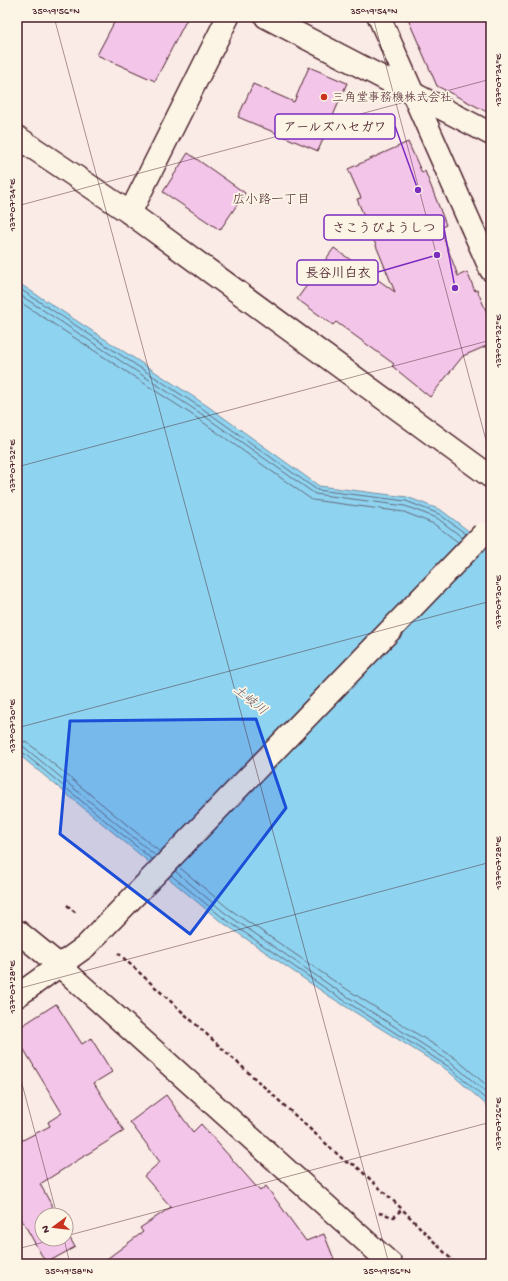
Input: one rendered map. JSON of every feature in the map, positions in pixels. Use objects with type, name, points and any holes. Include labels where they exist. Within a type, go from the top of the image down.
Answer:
[{"type":"street","points":[[130,213],[228,17]]},
{"type":"street","points":[[266,17],[413,92],[491,134]]},
{"type":"street","points":[[379,17],[491,270]]},
{"type":"street","points":[[17,137],[130,213],[491,477]]},
{"type":"street","points":[[17,996],[85,947],[487,531]]},
{"type":"street","points":[[17,931],[60,966],[392,1264]]},
{"type":"path","points":[[67,905],[78,915]]},
{"type":"path","points":[[116,951],[346,1162],[355,1165],[402,1209],[456,1264]]},
{"type":"path","points":[[394,1217],[402,1209]]},
{"type":"highlighted area","points":[[256,719],[286,808],[190,934],[60,834],[70,721]]},
{"type":"water","name":"土岐川","points":[[17,282],[206,405],[319,486],[407,497],[441,510],[491,548],[491,1109],[447,1070],[329,996],[219,920],[17,753]]},
{"type":"building","points":[[117,17],[188,17],[155,81],[97,55]]},
{"type":"building","points":[[407,17],[491,17],[491,114],[437,86]]},
{"type":"building","points":[[309,67],[347,83],[318,151],[238,117],[253,84],[294,102]]},
{"type":"building","points":[[408,142],[422,173],[425,171],[446,225],[440,228],[458,276],[467,272],[475,291],[477,290],[491,322],[491,344],[463,356],[430,397],[392,366],[394,364],[336,322],[333,325],[297,299],[334,248],[395,292],[357,199],[361,198],[348,169]]},
{"type":"building","points":[[188,153],[245,193],[220,230],[163,192]]},
{"type":"building","points":[[56,1004],[82,1044],[91,1038],[112,1072],[94,1083],[124,1131],[40,1184],[53,1207],[34,1207],[34,1241],[17,1211],[17,1143],[50,1126],[48,1122],[62,1113],[17,1038],[17,1029]]},
{"type":"building","points":[[166,1095],[193,1132],[201,1124],[260,1191],[266,1186],[306,1241],[324,1234],[336,1264],[100,1264],[143,1232],[140,1228],[171,1207],[144,1176],[160,1162],[130,1122]]},
{"type":"building","points":[[74,1245],[75,1247],[46,1263],[37,1247],[74,1247]]},
{"type":"place","name":"三角堂事務機株式会社","points":[[324,97]]},
{"type":"place","name":"アールズハセガワ","points":[[418,190]]},
{"type":"place","name":"長谷川白衣","points":[[437,255]]},
{"type":"place","name":"さこうびようしつ","points":[[455,288]]},
{"type":"district","name":"広小路一丁目","points":[[271,198]]}]
